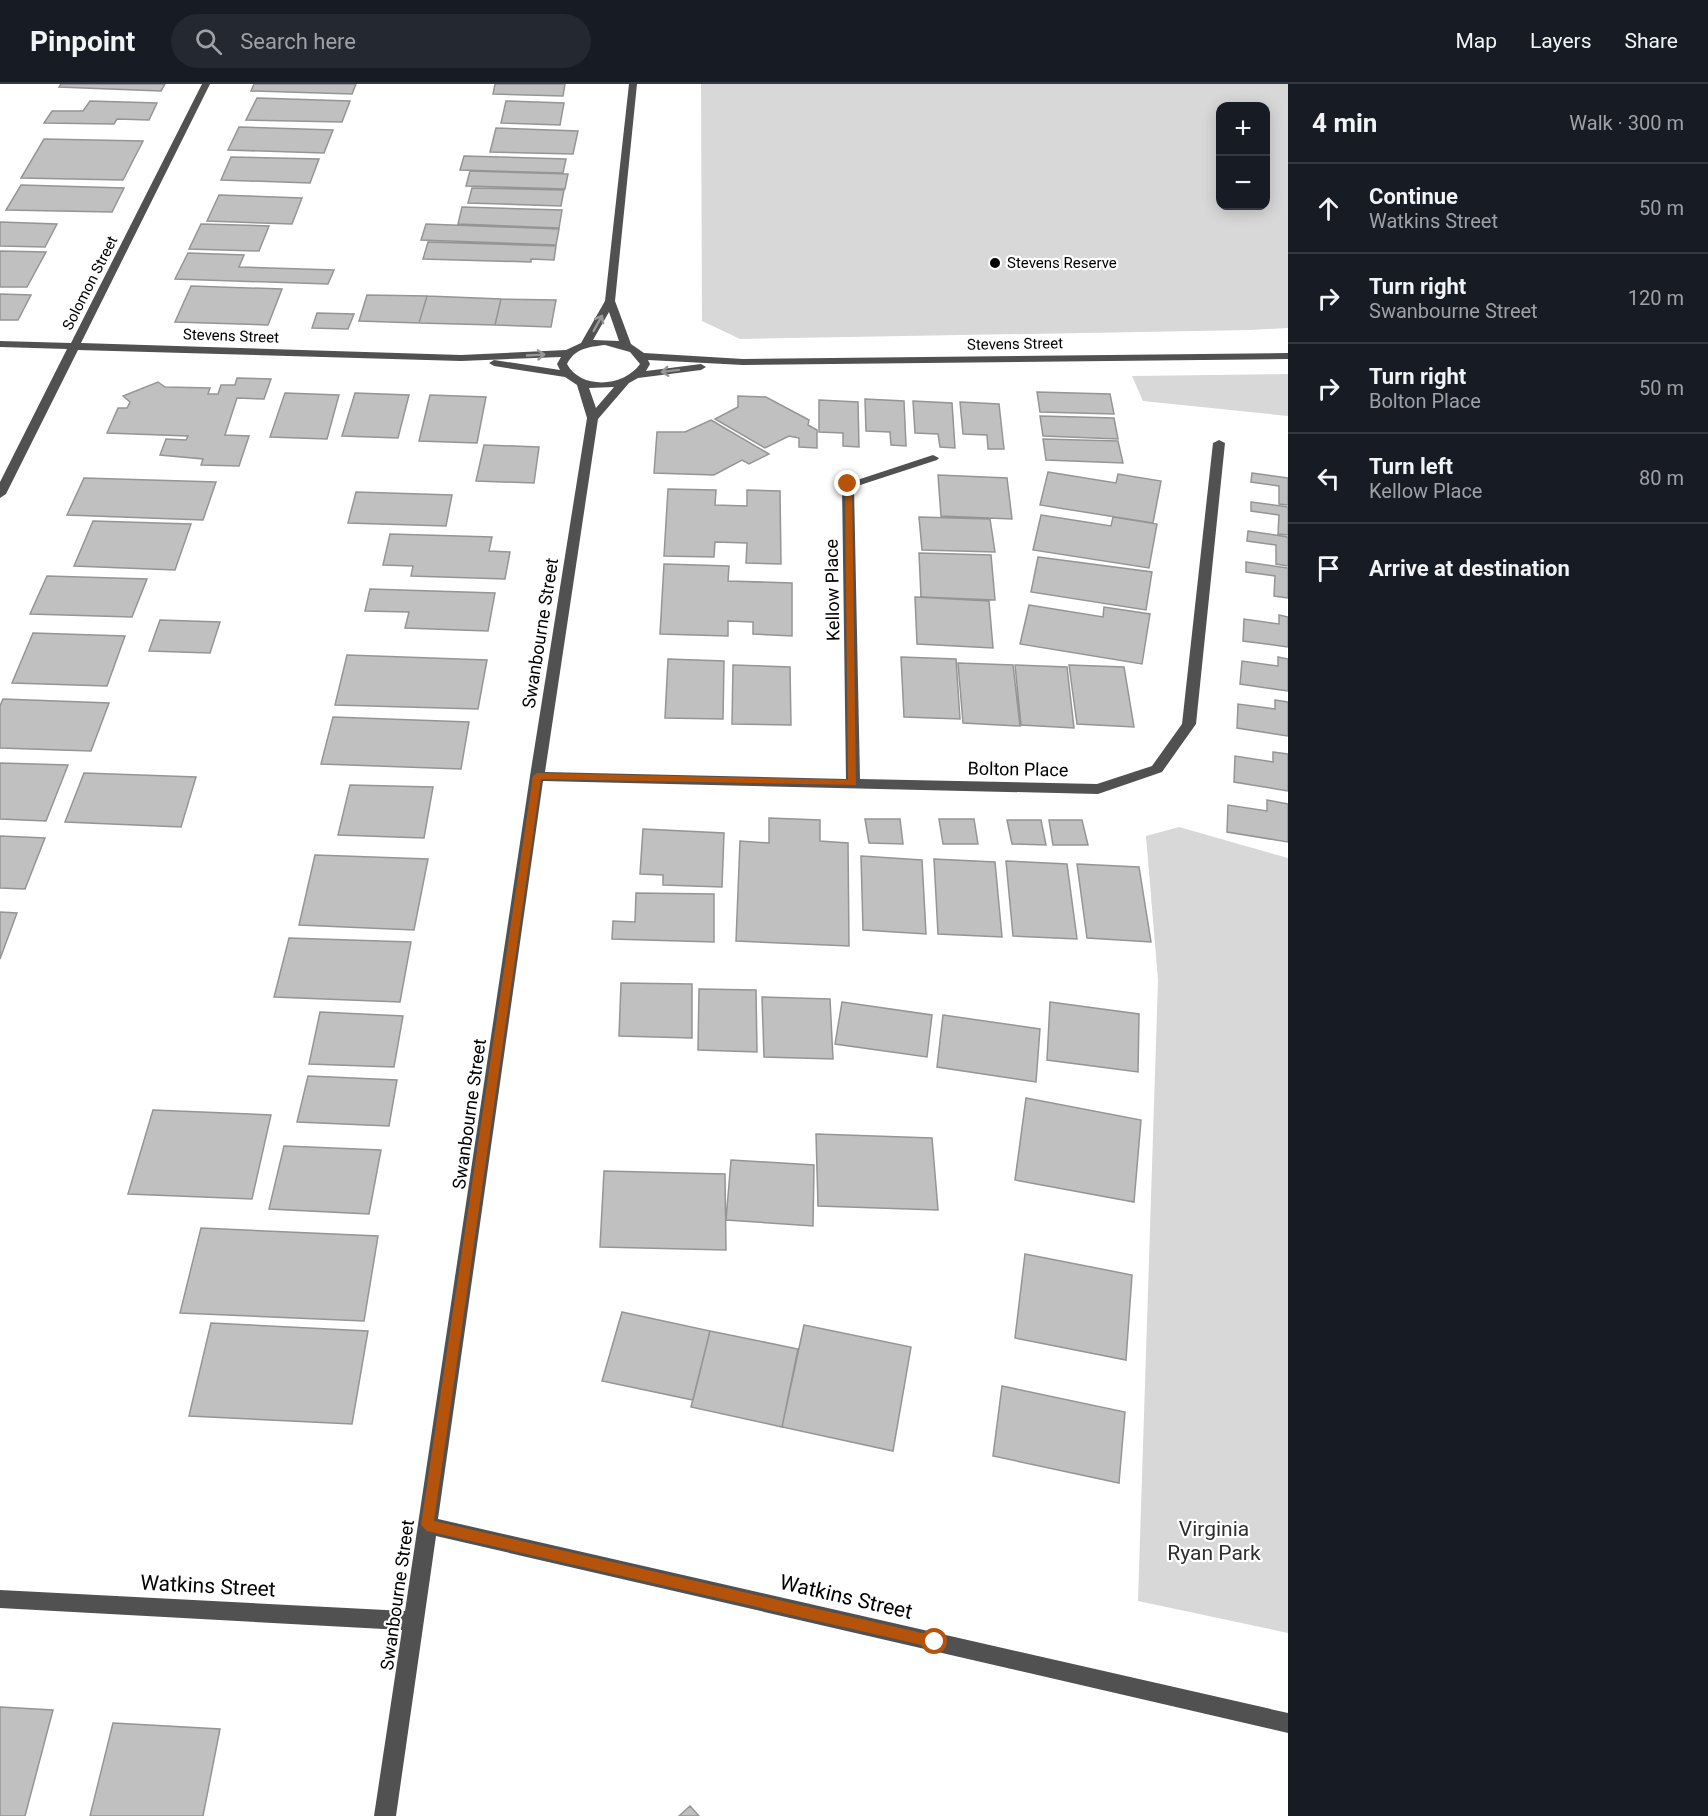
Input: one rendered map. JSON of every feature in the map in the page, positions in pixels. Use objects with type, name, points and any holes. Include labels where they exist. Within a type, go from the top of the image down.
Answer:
[{"type":"street","name":"Solomon Street","points":[[0,494],[206,84]]},
{"type":"street","points":[[586,344],[610,302],[633,84]]},
{"type":"street","points":[[610,302],[626,346]]},
{"type":"street","name":"Stevens Street","points":[[0,344],[461,358],[568,353],[586,344],[605,342],[626,346],[636,350],[642,356],[743,362],[1288,356]]},
{"type":"street","points":[[568,353],[562,364],[568,374]]},
{"type":"street","points":[[638,375],[645,364],[642,356]]},
{"type":"street","name":"Stevens Street","points":[[461,358],[568,374],[582,382],[599,385],[625,381],[638,375],[743,362]]},
{"type":"street","points":[[593,418],[625,381]]},
{"type":"street","name":"Swanbourne Street","points":[[385,1816],[537,776],[593,418],[582,382]]},
{"type":"street","name":"Bolton Place","points":[[537,776],[1098,789],[1157,769],[1190,724],[1218,443]]},
{"type":"street","name":"Kellow Place","points":[[853,783],[848,484],[933,458]]},
{"type":"street","name":"Watkins Street","points":[[427,1525],[1288,1723]]},
{"type":"street","name":"Watkins Street","points":[[0,1599],[414,1621]]},
{"type":"green space","name":"Stevens Reserve","points":[[701,84],[1288,84],[1288,328],[740,339],[702,321]]},
{"type":"green space","points":[[1288,374],[1288,416],[1143,401],[1132,376]]},
{"type":"green space","name":"Virginia Ryan Park","points":[[1179,827],[1288,858],[1288,1633],[1138,1601],[1158,980],[1146,836]]},
{"type":"building","points":[[61,84],[165,84],[161,91],[59,87]]},
{"type":"building","points":[[254,84],[356,84],[352,94],[251,91]]},
{"type":"building","points":[[495,84],[565,84],[563,96],[493,94]]},
{"type":"building","points":[[257,98],[350,101],[342,122],[246,120]]},
{"type":"building","points":[[90,101],[157,103],[149,120],[117,119],[114,124],[44,123],[52,111],[83,111]]},
{"type":"building","points":[[506,101],[564,103],[560,125],[501,123]]},
{"type":"building","points":[[239,127],[333,130],[324,153],[228,150]]},
{"type":"building","points":[[496,128],[578,131],[573,154],[490,152]]},
{"type":"building","points":[[44,139],[143,141],[123,180],[21,178]]},
{"type":"building","points":[[464,156],[566,159],[563,173],[460,170]]},
{"type":"building","points":[[231,157],[319,159],[310,183],[221,180]]},
{"type":"building","points":[[470,171],[568,174],[565,189],[466,186]]},
{"type":"building","points":[[21,185],[124,188],[112,212],[6,210]]},
{"type":"building","points":[[472,188],[564,190],[561,206],[468,203]]},
{"type":"building","points":[[219,195],[302,198],[292,224],[207,221]]},
{"type":"building","points":[[462,207],[562,210],[559,228],[458,224]]},
{"type":"building","points":[[0,222],[57,224],[45,247],[0,246]]},
{"type":"building","points":[[201,224],[269,226],[259,251],[189,249]]},
{"type":"building","points":[[426,224],[559,229],[556,245],[421,240]]},
{"type":"building","points":[[428,242],[556,246],[554,260],[531,259],[531,262],[423,259]]},
{"type":"building","points":[[0,251],[46,252],[27,287],[0,287]]},
{"type":"building","points":[[188,253],[244,255],[239,267],[334,270],[328,284],[175,279]]},
{"type":"building","points":[[191,286],[282,289],[268,325],[175,322]]},
{"type":"building","points":[[0,294],[31,295],[18,320],[0,320]]},
{"type":"building","points":[[367,295],[427,296],[419,323],[359,321]]},
{"type":"building","points":[[427,296],[501,299],[495,325],[419,323]]},
{"type":"building","points":[[501,299],[556,300],[551,327],[495,325]]},
{"type":"building","points":[[317,313],[354,314],[348,329],[312,328]]},
{"type":"building","points":[[237,378],[271,379],[264,399],[237,398],[225,435],[249,436],[239,466],[201,465],[203,459],[160,455],[166,439],[186,440],[188,436],[107,433],[118,408],[127,408],[130,402],[123,396],[158,382],[165,387],[210,388],[208,394],[218,394],[221,385],[235,385]]},
{"type":"building","points":[[1037,392],[1110,394],[1114,414],[1040,412]]},
{"type":"building","points":[[285,393],[339,395],[327,439],[270,437]]},
{"type":"building","points":[[355,393],[409,395],[398,438],[342,436]]},
{"type":"building","points":[[430,395],[486,397],[477,443],[419,441]]},
{"type":"building","points":[[738,396],[766,397],[809,420],[808,425],[817,430],[817,448],[799,447],[799,438],[789,436],[765,448],[715,419],[738,407]]},
{"type":"building","points":[[865,399],[904,401],[906,446],[891,445],[890,432],[866,431]]},
{"type":"building","points":[[819,400],[858,402],[859,447],[843,446],[843,433],[819,432]]},
{"type":"building","points":[[913,401],[952,403],[955,448],[940,447],[938,434],[915,433]]},
{"type":"building","points":[[960,402],[999,404],[1004,449],[988,449],[987,435],[963,434]]},
{"type":"building","points":[[1040,416],[1114,418],[1118,439],[1043,436]]},
{"type":"building","points":[[711,420],[769,454],[749,464],[742,460],[714,475],[654,473],[657,432],[685,432]]},
{"type":"building","points":[[1043,439],[1118,441],[1123,463],[1046,460]]},
{"type":"building","points":[[484,445],[539,447],[534,483],[476,481]]},
{"type":"building","points":[[1048,472],[1116,483],[1118,474],[1161,481],[1153,523],[1040,505]]},
{"type":"building","points":[[1252,473],[1288,478],[1288,505],[1279,504],[1279,486],[1251,482]]},
{"type":"building","points":[[938,475],[1007,478],[1012,519],[941,516]]},
{"type":"building","points":[[84,478],[216,482],[203,520],[67,515]]},
{"type":"building","points":[[668,489],[716,490],[715,505],[747,506],[747,490],[780,491],[781,564],[746,563],[747,543],[715,542],[714,557],[664,556]]},
{"type":"building","points":[[356,492],[452,495],[446,526],[348,523]]},
{"type":"building","points":[[1251,502],[1288,507],[1288,535],[1278,534],[1279,515],[1251,511]]},
{"type":"building","points":[[1041,515],[1111,526],[1113,517],[1157,524],[1149,568],[1033,550]]},
{"type":"building","points":[[919,517],[990,519],[995,552],[922,550]]},
{"type":"building","points":[[93,521],[191,524],[175,570],[74,566]]},
{"type":"building","points":[[1248,531],[1288,537],[1288,566],[1276,564],[1276,545],[1247,541]]},
{"type":"building","points":[[390,534],[492,537],[489,551],[510,552],[505,579],[411,576],[413,566],[383,565]]},
{"type":"building","points":[[919,553],[991,555],[995,600],[921,597]]},
{"type":"building","points":[[1038,557],[1152,572],[1146,610],[1031,592]]},
{"type":"building","points":[[1246,562],[1288,568],[1288,598],[1274,596],[1275,576],[1246,572]]},
{"type":"building","points":[[664,564],[729,566],[728,581],[792,583],[792,636],[753,634],[753,622],[728,621],[728,636],[660,634]]},
{"type":"building","points":[[47,576],[147,579],[132,617],[30,614]]},
{"type":"building","points":[[370,589],[495,593],[488,631],[405,628],[409,612],[365,611]]},
{"type":"building","points":[[915,597],[989,601],[993,648],[917,644]]},
{"type":"building","points":[[1029,605],[1103,617],[1104,607],[1150,614],[1142,664],[1020,644]]},
{"type":"building","points":[[1279,615],[1288,617],[1288,647],[1243,641],[1244,619],[1279,624]]},
{"type":"building","points":[[160,620],[220,622],[210,653],[149,651]]},
{"type":"building","points":[[33,633],[125,636],[107,686],[12,683]]},
{"type":"building","points":[[347,655],[487,660],[478,709],[335,705]]},
{"type":"building","points":[[901,657],[956,659],[960,719],[904,717]]},
{"type":"building","points":[[1278,657],[1288,659],[1288,691],[1240,684],[1242,661],[1278,666]]},
{"type":"building","points":[[668,659],[724,661],[723,719],[665,718]]},
{"type":"building","points":[[958,663],[1013,665],[1020,726],[963,723]]},
{"type":"building","points":[[733,665],[790,667],[791,725],[732,724]]},
{"type":"building","points":[[1015,665],[1067,667],[1074,728],[1021,725]]},
{"type":"building","points":[[1069,665],[1124,667],[1134,727],[1077,724]]},
{"type":"building","points":[[3,699],[109,703],[91,751],[0,748],[0,706]]},
{"type":"building","points":[[1275,700],[1288,702],[1288,736],[1237,728],[1238,704],[1275,709]]},
{"type":"building","points":[[333,717],[469,722],[461,769],[321,764]]},
{"type":"building","points":[[1273,752],[1288,754],[1288,791],[1234,782],[1235,756],[1273,762]]},
{"type":"building","points":[[0,763],[68,765],[46,821],[0,819]]},
{"type":"building","points":[[84,773],[196,777],[181,827],[65,822]]},
{"type":"building","points":[[350,785],[433,787],[424,838],[338,835]]},
{"type":"building","points":[[1267,800],[1288,804],[1288,842],[1227,832],[1228,805],[1267,811]]},
{"type":"building","points":[[769,818],[820,820],[820,841],[848,843],[849,946],[736,941],[740,841],[769,843]]},
{"type":"building","points":[[865,819],[900,819],[903,844],[869,843]]},
{"type":"building","points":[[939,819],[974,819],[978,844],[943,844]]},
{"type":"building","points":[[1007,820],[1041,820],[1046,845],[1012,844]]},
{"type":"building","points":[[1049,820],[1082,820],[1088,845],[1053,845]]},
{"type":"building","points":[[643,829],[724,833],[722,887],[663,885],[663,875],[640,874]]},
{"type":"building","points":[[0,836],[45,838],[25,889],[0,888]]},
{"type":"building","points":[[315,855],[428,859],[414,930],[299,925]]},
{"type":"building","points":[[861,856],[922,860],[926,934],[863,930]]},
{"type":"building","points":[[934,859],[995,862],[1002,937],[938,934]]},
{"type":"building","points":[[1006,861],[1067,864],[1077,939],[1013,936]]},
{"type":"building","points":[[1077,864],[1139,867],[1151,942],[1087,938]]},
{"type":"building","points":[[636,893],[714,894],[714,942],[612,939],[613,921],[635,922]]},
{"type":"building","points":[[0,912],[17,913],[0,959]]},
{"type":"building","points":[[289,938],[411,942],[400,1002],[274,997]]},
{"type":"building","points":[[621,983],[692,984],[692,1038],[619,1036]]},
{"type":"building","points":[[699,989],[756,990],[757,1052],[698,1050]]},
{"type":"building","points":[[762,997],[830,999],[833,1059],[764,1057]]},
{"type":"building","points":[[842,1002],[932,1015],[927,1057],[835,1044]]},
{"type":"building","points":[[1050,1002],[1139,1014],[1138,1072],[1047,1060]]},
{"type":"building","points":[[320,1012],[403,1016],[394,1067],[309,1064]]},
{"type":"building","points":[[943,1015],[1040,1029],[1036,1082],[937,1067]]},
{"type":"building","points":[[308,1076],[397,1080],[389,1126],[297,1122]]},
{"type":"building","points":[[1026,1098],[1141,1120],[1134,1202],[1015,1180]]},
{"type":"building","points":[[153,1110],[271,1115],[252,1199],[128,1194]]},
{"type":"building","points":[[816,1134],[932,1138],[938,1210],[818,1206]]},
{"type":"building","points":[[284,1146],[381,1150],[369,1214],[269,1209]]},
{"type":"building","points":[[731,1160],[814,1165],[813,1226],[726,1220]]},
{"type":"building","points":[[604,1171],[725,1174],[726,1250],[600,1247]]},
{"type":"building","points":[[201,1228],[378,1236],[364,1321],[180,1313]]},
{"type":"building","points":[[1025,1254],[1132,1275],[1126,1360],[1015,1338]]},
{"type":"building","points":[[622,1312],[710,1331],[693,1400],[602,1381]]},
{"type":"building","points":[[211,1323],[368,1331],[352,1424],[189,1416]]},
{"type":"building","points":[[804,1325],[911,1347],[893,1451],[782,1427]]},
{"type":"building","points":[[710,1331],[798,1349],[782,1427],[691,1407]]},
{"type":"building","points":[[1002,1386],[1125,1412],[1119,1483],[993,1456]]},
{"type":"building","points":[[0,1707],[53,1710],[25,1816],[0,1816]]},
{"type":"building","points":[[113,1723],[220,1729],[203,1816],[90,1816]]},
{"type":"building","points":[[690,1806],[699,1816],[679,1816]]},
{"type":"place","name":"Stevens Reserve","points":[[995,263]]},
{"type":"route","points":[[848,484],[853,783],[537,776],[427,1525],[935,1642]]}]
